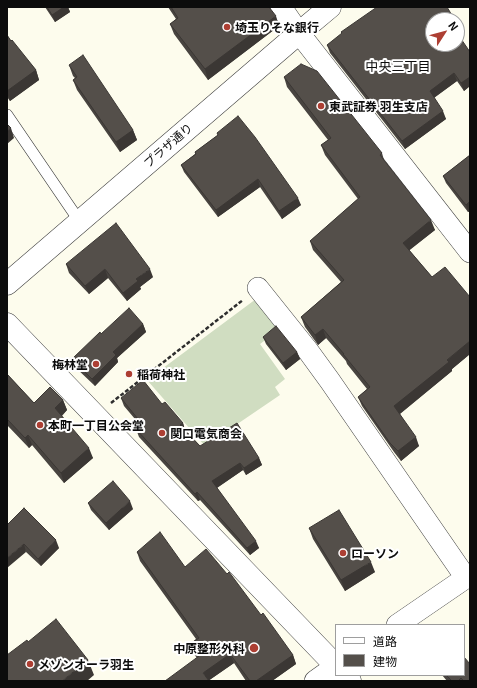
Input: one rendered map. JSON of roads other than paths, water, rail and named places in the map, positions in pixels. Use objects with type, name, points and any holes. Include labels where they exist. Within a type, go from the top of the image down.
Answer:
[{"type":"street","points":[[281,7],[470,252]]},
{"type":"street","name":"プラザ通り","points":[[7,284],[299,32],[330,7]]},
{"type":"street","points":[[258,288],[306,348],[330,381],[468,577],[398,624]]},
{"type":"street","points":[[7,324],[335,665]]},
{"type":"street","points":[[315,681],[335,667]]},
{"type":"lane","points":[[7,115],[80,222]]},
{"type":"place","name":"埼玉りそな銀行","points":[[227,27]]},
{"type":"place","name":"東武証券 羽生支店","points":[[321,106]]},
{"type":"place","name":"梅林堂","points":[[96,364]]},
{"type":"place","name":"稲荷神社","points":[[129,374]]},
{"type":"place","name":"本町一丁目公会堂","points":[[40,425]]},
{"type":"place","name":"関口電気商会","points":[[162,433]]},
{"type":"place","name":"ローソン","points":[[343,553]]},
{"type":"place","name":"中原整形外科","points":[[254,648]]},
{"type":"place","name":"メゾンオーラ羽生","points":[[30,664]]},
{"type":"district","name":"中央三丁目","points":[[398,66]]}]
